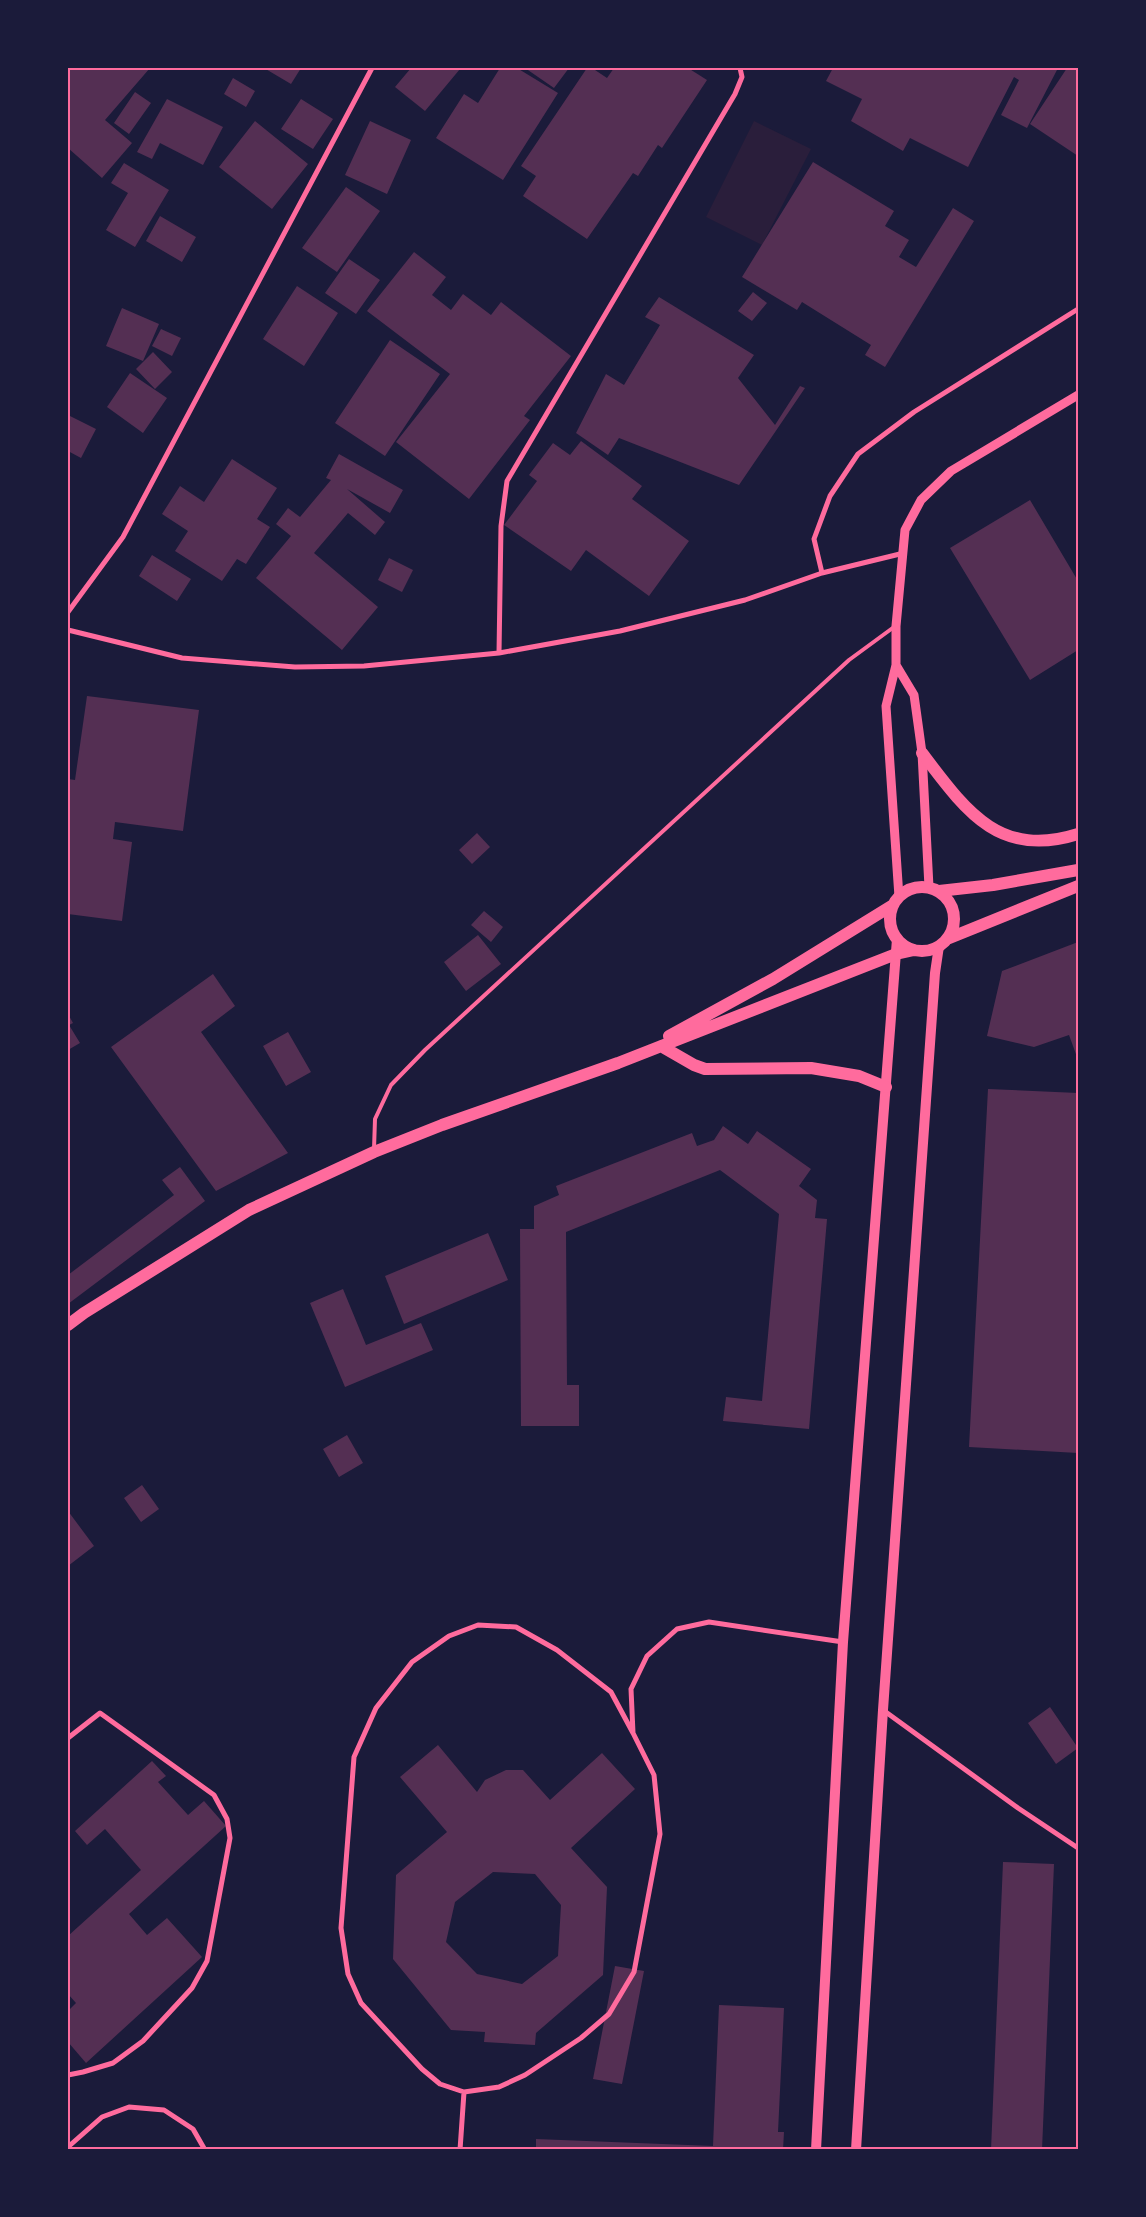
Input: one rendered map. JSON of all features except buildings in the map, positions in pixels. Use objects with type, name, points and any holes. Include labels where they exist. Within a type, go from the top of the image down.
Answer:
[{"type":"main road","points":[[922,753],[943,781],[980,821],[1004,835],[1030,842],[1057,841],[1078,834]]},
{"type":"main road","points":[[618,1063],[772,979],[896,901],[908,890],[918,887],[934,889],[994,885],[1078,870]]},
{"type":"main road","points":[[68,1325],[84,1312],[249,1210],[374,1152],[442,1125],[618,1063],[896,954],[914,950],[927,951],[943,942],[1078,886]]},
{"type":"main road","points":[[856,2150],[883,1710],[934,973],[943,942],[954,926],[954,913],[948,901],[934,889]]},
{"type":"main road","points":[[896,901],[890,917],[892,928],[897,938],[914,950]]},
{"type":"main road","points":[[816,2150],[843,1642],[897,938]]},
{"type":"main road","points":[[661,1046],[694,1065],[705,1069],[811,1068],[859,1076],[886,1087]]},
{"type":"street","points":[[68,612],[123,537],[372,68]]},
{"type":"street","points":[[499,653],[501,526],[507,481],[735,94],[742,78],[740,68]]},
{"type":"street","points":[[822,573],[814,539],[830,496],[858,454],[914,412],[1078,309]]},
{"type":"street","points":[[896,901],[886,706],[896,665],[896,626],[905,530],[921,500],[951,471],[1078,395]]},
{"type":"street","points":[[68,630],[182,658],[295,667],[364,666],[499,653],[620,631],[745,600],[822,573],[904,553]]},
{"type":"street","points":[[896,665],[914,695],[922,753],[934,889]]},
{"type":"street","points":[[633,1733],[631,1689],[646,1656],[676,1629],[709,1622],[843,1642]]},
{"type":"street","points":[[478,1625],[516,1627],[556,1650],[611,1692],[654,1775],[660,1834],[634,1972],[610,2014],[581,2038],[525,2075],[499,2087],[464,2092],[440,2084],[422,2069],[362,2003],[348,1974],[341,1928],[354,1757],[376,1708],[412,1662],[449,1636],[478,1625]]},
{"type":"street","points":[[883,1710],[1018,1808],[1078,1848]]},
{"type":"street","points":[[68,1738],[100,1713],[214,1795],[227,1819],[230,1838],[207,1961],[192,1988],[143,2041],[113,2063],[68,2075]]},
{"type":"street","points":[[460,2150],[464,2092]]},
{"type":"street","points":[[68,2147],[102,2117],[130,2107],[164,2110],[193,2129],[205,2150]]},
{"type":"lane","points":[[374,1152],[375,1119],[391,1085],[424,1050],[849,660],[896,626]]},
{"type":"shaded area","points":[[754,121],[811,149],[762,245],[706,217]]}]
